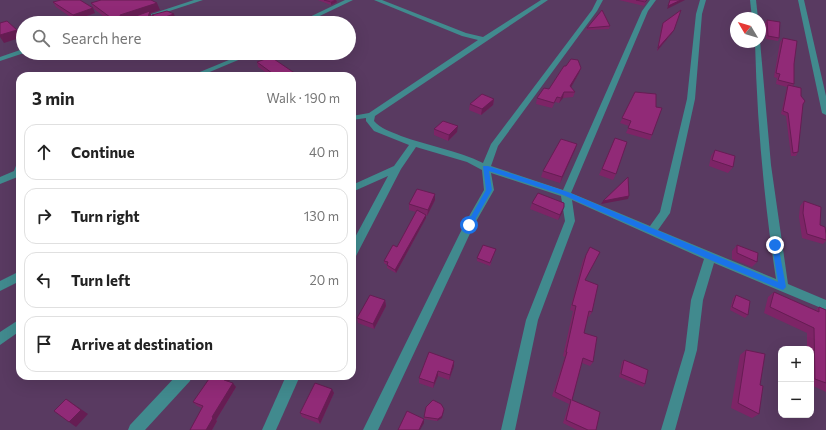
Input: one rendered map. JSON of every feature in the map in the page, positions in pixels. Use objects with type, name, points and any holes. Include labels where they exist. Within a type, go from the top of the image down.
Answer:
[{"type":"street","points":[[149,16],[200,0]]},
{"type":"street","points":[[315,16],[350,0]]},
{"type":"street","points":[[377,0],[464,35],[484,39]]},
{"type":"street","points":[[356,117],[371,115],[518,16],[546,0]]},
{"type":"street","points":[[370,430],[469,225],[489,190],[486,168],[494,146],[595,10],[600,0]]},
{"type":"street","points":[[508,430],[532,320],[570,221],[566,194],[645,11],[653,0]]},
{"type":"street","points":[[652,231],[665,213],[691,99],[699,14],[703,0]]},
{"type":"street","points":[[753,0],[754,12]]},
{"type":"street","points":[[801,0],[826,113]]},
{"type":"street","points":[[758,48],[760,107],[775,245],[783,287]]},
{"type":"street","points":[[0,59],[16,53]]},
{"type":"street","points":[[204,72],[234,60]]},
{"type":"street","points":[[371,115],[370,121],[377,129],[414,144],[470,160],[486,168],[566,194],[710,257],[826,305]]},
{"type":"street","points":[[356,245],[397,168],[414,144]]},
{"type":"street","points":[[356,187],[397,168]]},
{"type":"street","points":[[0,181],[16,174]]},
{"type":"street","points":[[668,430],[690,350],[697,300],[710,257]]},
{"type":"street","points":[[0,286],[16,278]]},
{"type":"street","points":[[0,339],[16,327]]},
{"type":"street","points":[[135,430],[181,380]]},
{"type":"street","points":[[269,430],[291,380]]},
{"type":"building","points":[[61,0],[80,0],[93,8],[73,15],[53,2]]},
{"type":"building","points":[[101,0],[151,0],[157,3],[120,16],[109,16],[91,3]]},
{"type":"building","points":[[324,0],[336,0],[331,2]]},
{"type":"building","points":[[636,0],[647,0],[645,2]]},
{"type":"building","points":[[670,0],[681,0],[668,6]]},
{"type":"building","points":[[602,10],[610,26],[587,28]]},
{"type":"building","points":[[681,10],[674,30],[658,48],[663,23]]},
{"type":"building","points":[[150,11],[148,16],[136,16]]},
{"type":"building","points":[[167,11],[174,14],[168,16],[152,15]]},
{"type":"building","points":[[767,20],[780,22],[779,38],[768,36]]},
{"type":"building","points":[[7,21],[16,30],[0,35],[0,23]]},
{"type":"building","points":[[783,38],[797,41],[794,64],[794,84],[778,80],[780,74],[776,73]]},
{"type":"building","points":[[571,59],[578,60],[581,68],[570,86],[575,92],[564,92],[561,98],[557,97],[554,103],[537,98],[544,88],[549,89],[564,66],[566,66]]},
{"type":"building","points":[[263,60],[275,60],[293,72],[271,72],[257,62]]},
{"type":"building","points":[[788,85],[801,88],[801,96],[805,101],[803,104],[798,152],[793,153],[788,113],[783,111]]},
{"type":"building","points":[[635,92],[656,94],[656,107],[662,108],[652,135],[628,128],[631,121],[622,118]]},
{"type":"building","points":[[482,94],[494,99],[482,109],[470,104]]},
{"type":"building","points":[[443,121],[458,126],[449,135],[434,129]]},
{"type":"building","points":[[615,138],[627,142],[616,174],[602,169]]},
{"type":"building","points":[[561,139],[577,144],[562,177],[543,171]]},
{"type":"building","points":[[715,150],[735,156],[733,167],[712,160]]},
{"type":"building","points":[[628,177],[629,196],[603,201]]},
{"type":"building","points":[[417,189],[435,194],[428,210],[409,204]]},
{"type":"building","points":[[538,193],[564,203],[564,207],[560,215],[532,203]]},
{"type":"building","points":[[804,201],[821,207],[820,225],[825,227],[826,240],[807,234],[803,213]]},
{"type":"building","points":[[417,210],[426,215],[395,270],[387,265],[388,262],[384,261],[393,245],[397,247]]},
{"type":"building","points":[[483,245],[496,249],[490,263],[477,258]]},
{"type":"building","points":[[737,245],[758,253],[757,262],[737,253]]},
{"type":"building","points":[[590,247],[600,252],[585,280],[598,285],[592,312],[589,311],[584,333],[597,337],[593,362],[583,358],[572,400],[600,412],[596,430],[588,430],[566,420],[571,400],[555,392],[567,352],[576,306],[572,305],[586,255]]},
{"type":"building","points":[[774,292],[819,312],[819,307],[826,310],[826,383],[815,379],[814,328],[770,307]]},
{"type":"building","points":[[370,295],[385,300],[373,324],[357,318]]},
{"type":"building","points":[[736,295],[750,301],[748,315],[732,307]]},
{"type":"building","points":[[746,350],[765,354],[760,385],[763,386],[759,414],[738,403]]},
{"type":"building","points":[[429,352],[454,361],[450,375],[438,371],[434,383],[419,378]]},
{"type":"building","points":[[624,360],[648,370],[645,384],[621,374]]},
{"type":"building","points":[[208,380],[224,380],[233,383],[212,417],[213,418],[206,430],[190,430],[203,406],[193,402]]},
{"type":"building","points":[[315,383],[332,389],[318,419],[300,413]]},
{"type":"building","points":[[66,399],[81,410],[69,422],[54,411]]},
{"type":"building","points":[[433,400],[441,404],[444,409],[442,416],[438,419],[424,417],[426,407]]},
{"type":"building","points":[[407,411],[424,419],[419,430],[398,430]]},
{"type":"route","points":[[469,225],[489,190],[486,168],[566,194],[783,287],[775,245]]}]
